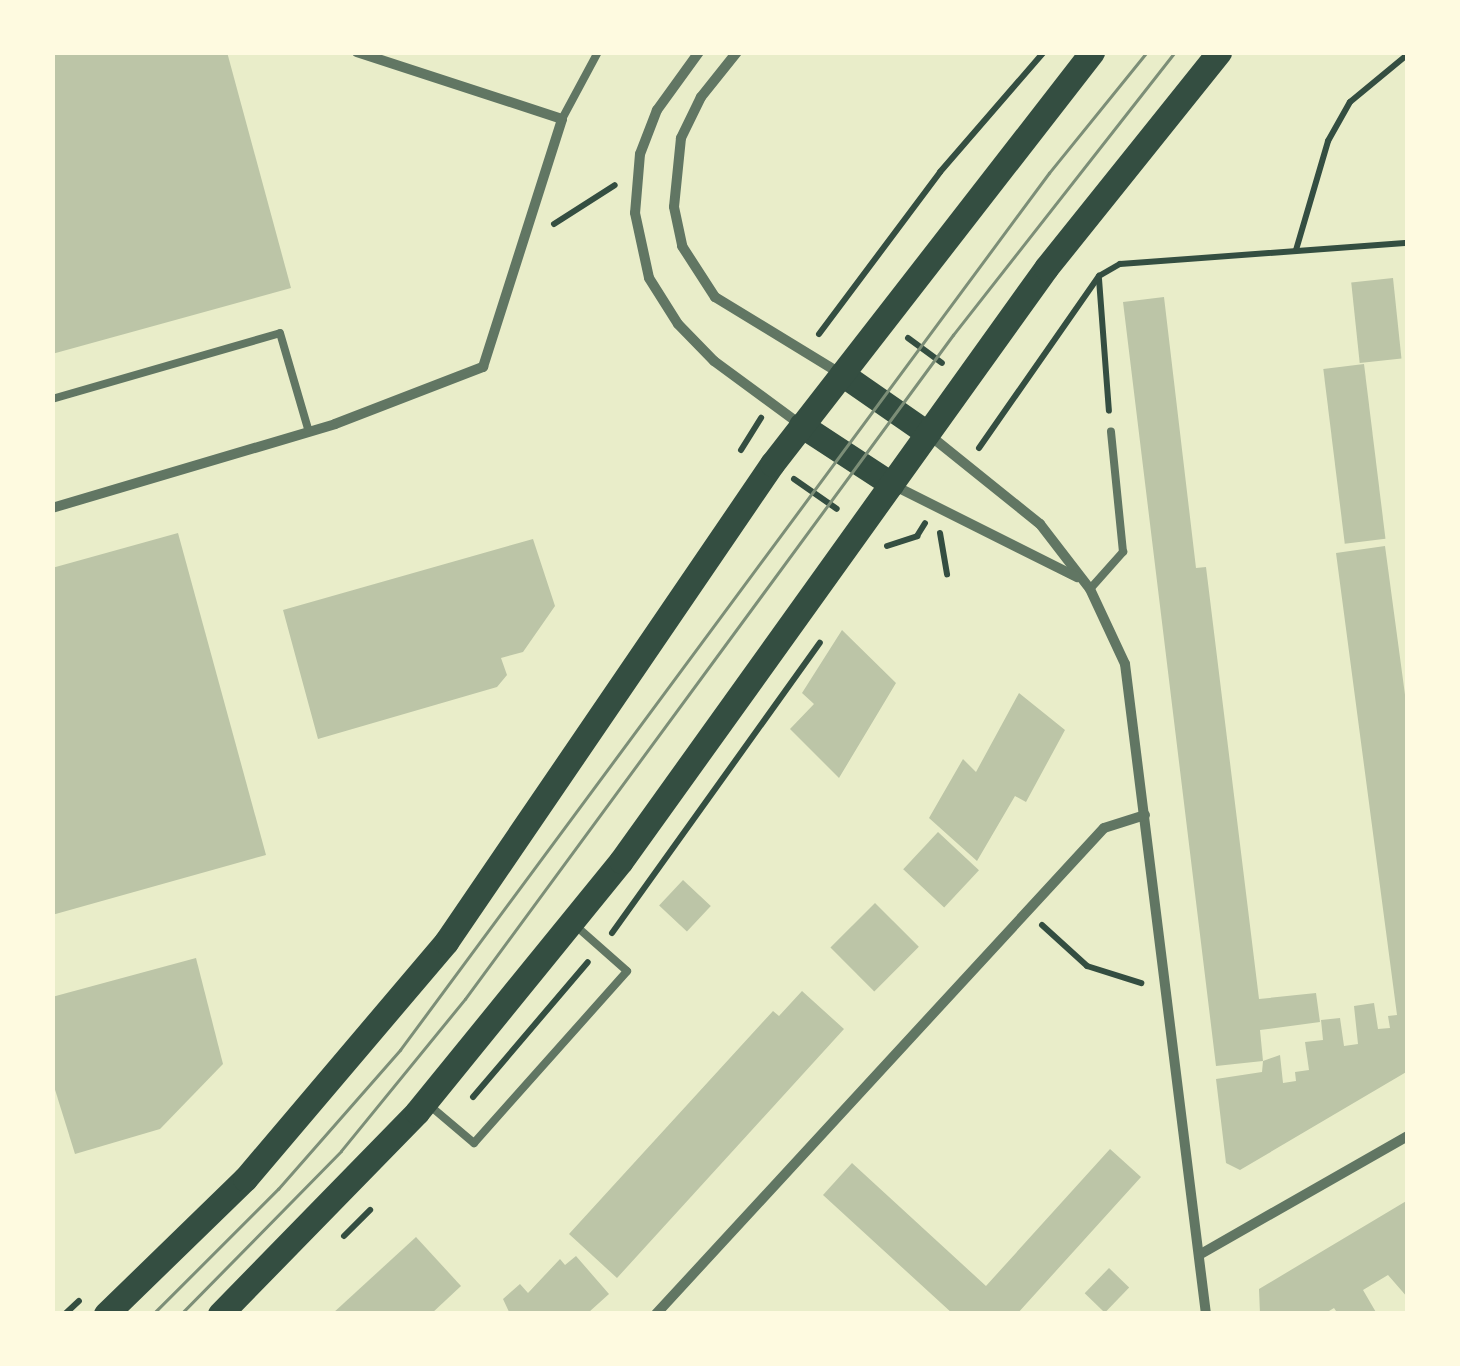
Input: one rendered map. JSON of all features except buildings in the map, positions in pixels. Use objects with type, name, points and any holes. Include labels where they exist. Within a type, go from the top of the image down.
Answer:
[{"type":"main road","points":[[106,1314],[245,1179],[446,942],[772,464],[1092,52]]},
{"type":"main road","points":[[220,1314],[425,1102],[572,922],[960,388],[1220,52]]},
{"type":"main road","points":[[842,374],[927,433]]},
{"type":"main road","points":[[801,425],[890,484]]},
{"type":"street","points":[[52,508],[309,432],[482,367],[562,118],[357,52]]},
{"type":"street","points":[[699,52],[656,110],[637,170],[635,213],[649,278],[678,324],[723,369],[801,425]]},
{"type":"street","points":[[737,52],[701,98],[681,138],[674,207],[682,246],[715,297],[842,374]]},
{"type":"street","points":[[927,433],[1040,524],[1086,585],[1125,664],[1206,1314]]},
{"type":"street","points":[[890,484],[1086,585]]},
{"type":"street","points":[[656,1314],[1104,828],[1145,815]]},
{"type":"street","points":[[1199,1256],[1408,1136]]},
{"type":"lane","points":[[562,118],[598,52]]},
{"type":"lane","points":[[52,399],[280,334],[309,432]]},
{"type":"lane","points":[[1086,585],[1123,552],[1110,432]]},
{"type":"lane","points":[[425,1102],[474,1143],[626,971],[572,922]]},
{"type":"path","points":[[1044,52],[844,294],[953,371],[983,443],[1099,276],[1120,264],[1408,243]]},
{"type":"path","points":[[1296,250],[1328,141],[1350,102],[1408,54]]},
{"type":"path","points":[[524,244],[637,170]]},
{"type":"path","points":[[1099,276],[1110,432]]},
{"type":"path","points":[[736,462],[744,444],[888,545]]},
{"type":"path","points":[[936,507],[947,574]]},
{"type":"path","points":[[1027,910],[1086,966],[1165,991]]},
{"type":"path","points":[[65,1314],[83,1297]]},
{"type":"tram line","points":[[153,1314],[278,1189],[400,1050],[1049,173],[1147,52]]},
{"type":"tram line","points":[[181,1314],[341,1151],[465,999],[953,335],[1175,52]]}]
